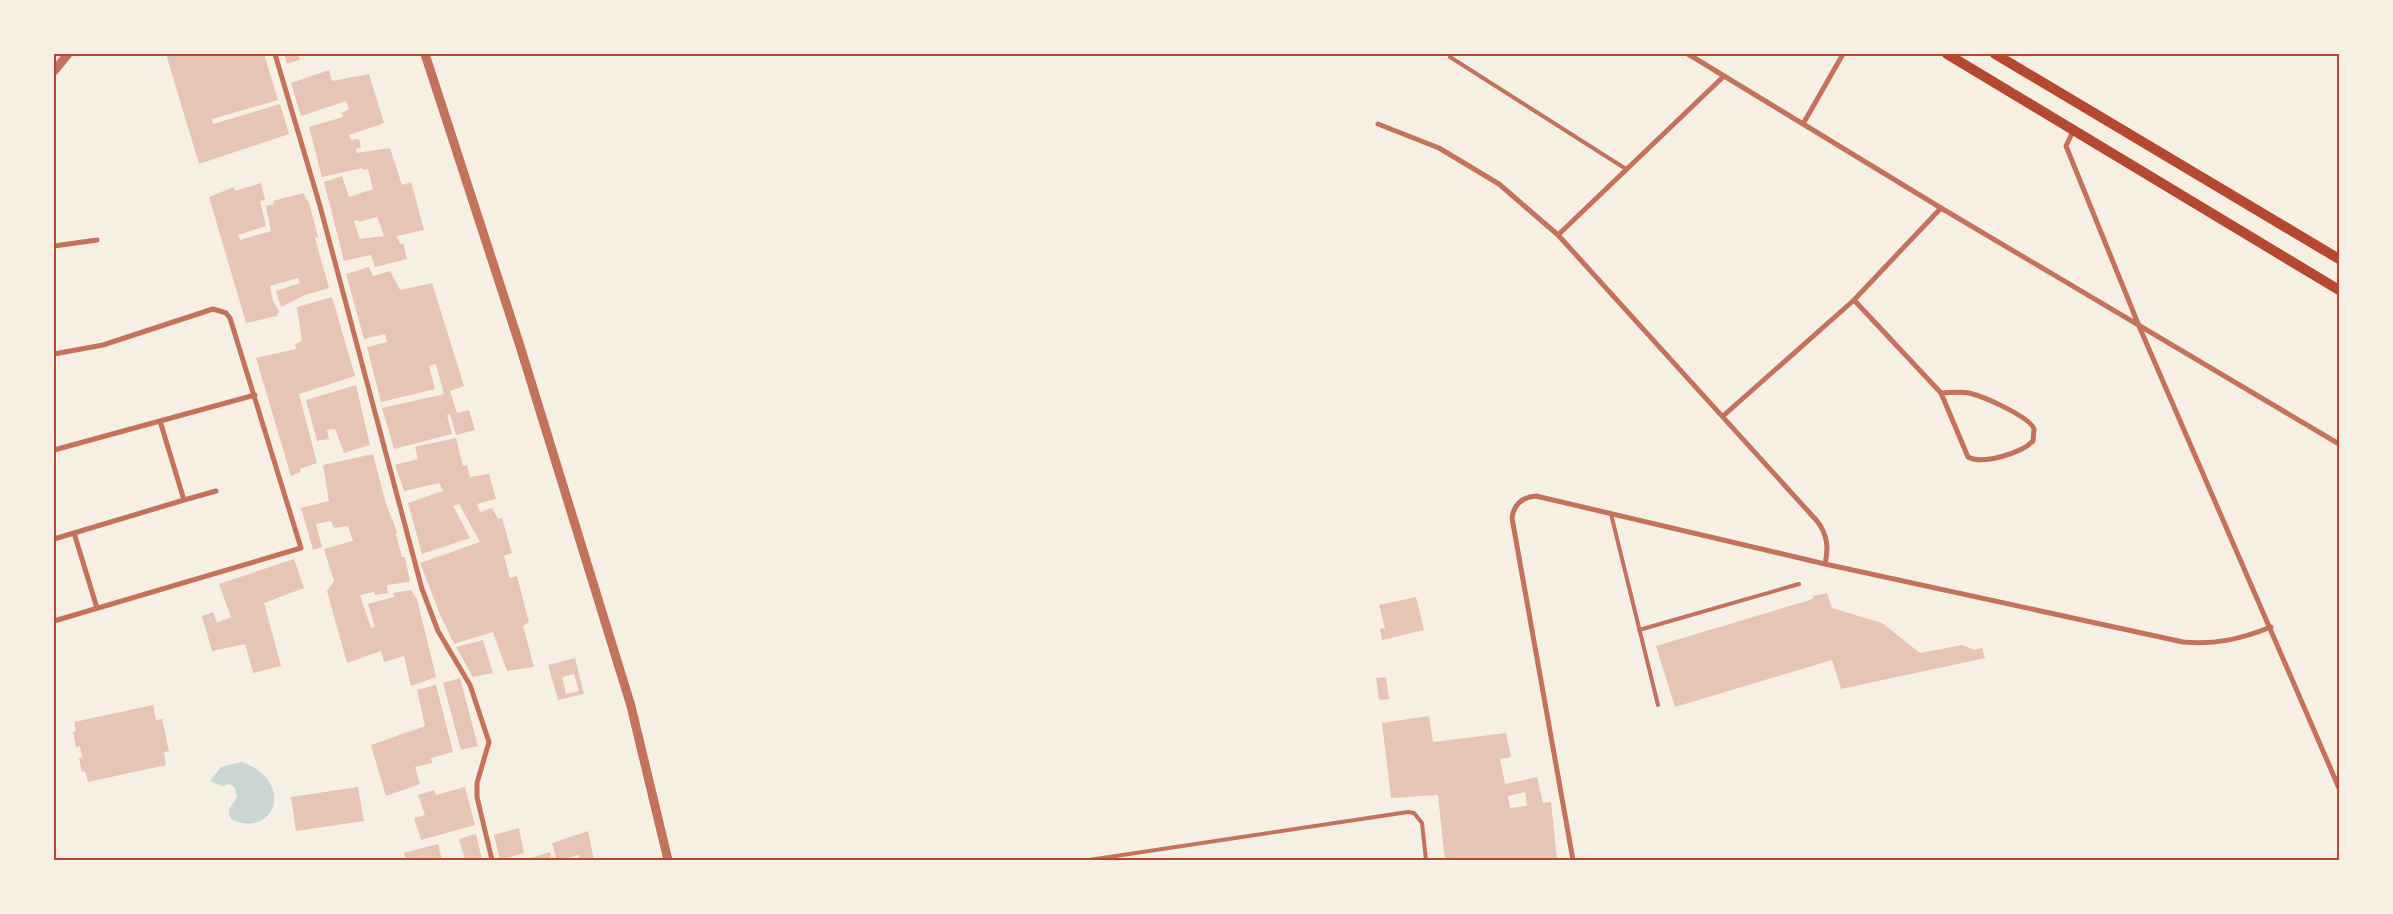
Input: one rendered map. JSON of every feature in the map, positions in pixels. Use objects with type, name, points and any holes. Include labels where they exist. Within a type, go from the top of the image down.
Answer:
[{"type":"main road","points":[[1947,54],[2339,290]]},
{"type":"main road","points":[[1995,54],[2339,259]]},
{"type":"street","points":[[54,71],[68,54]]},
{"type":"street","points":[[275,54],[320,206],[422,589],[438,632],[470,685],[489,742],[477,783],[477,790],[492,860]]},
{"type":"street","points":[[424,54],[520,346],[631,706],[668,860]]},
{"type":"street","points":[[1688,54],[1941,208],[2339,444]]},
{"type":"street","points":[[1803,124],[1842,54]]},
{"type":"street","points":[[1558,235],[1724,76]]},
{"type":"street","points":[[1378,124],[1439,148],[1492,180],[1558,235],[1822,528],[1828,546],[1825,564]]},
{"type":"street","points":[[2074,129],[2066,146],[2139,326],[2271,626],[2339,788]]},
{"type":"street","points":[[1723,416],[1854,300],[1941,208]]},
{"type":"street","points":[[54,246],[97,240]]},
{"type":"street","points":[[1854,300],[1941,393],[1968,457],[1973,460],[1987,460],[2023,449],[2033,441],[2034,430],[2029,422],[1983,397],[1968,393],[1941,393]]},
{"type":"street","points":[[54,354],[104,345],[213,309],[226,313],[230,318],[255,395],[301,548],[54,621]]},
{"type":"street","points":[[54,450],[255,395]]},
{"type":"street","points":[[160,421],[184,500]]},
{"type":"street","points":[[54,539],[216,491]]},
{"type":"street","points":[[1573,860],[1513,512],[1523,498],[1536,496],[1825,564],[2183,642],[2229,641],[2244,638],[2271,626]]},
{"type":"street","points":[[74,533],[97,608]]},
{"type":"lane","points":[[1450,57],[1626,169]]},
{"type":"lane","points":[[1611,514],[1658,705]]},
{"type":"lane","points":[[1639,630],[1799,584]]},
{"type":"lane","points":[[1089,860],[1408,812],[1414,813],[1422,823],[1426,860]]},
{"type":"shaded area","points":[[242,762],[259,771],[269,782],[274,794],[273,805],[268,815],[259,821],[247,823],[232,820],[229,810],[237,797],[235,788],[230,784],[222,786],[210,781],[221,767]]},
{"type":"building","points":[[166,54],[264,54],[278,100],[212,119],[213,124],[280,104],[289,134],[199,164]]},
{"type":"building","points":[[284,54],[298,54],[300,60],[287,64]]},
{"type":"building","points":[[329,70],[332,81],[369,74],[384,123],[349,135],[351,140],[359,139],[361,147],[356,149],[357,153],[390,148],[402,185],[411,182],[424,230],[397,236],[400,244],[403,243],[407,259],[375,267],[371,255],[344,261],[324,182],[342,176],[349,197],[373,189],[368,169],[363,170],[362,168],[322,177],[309,127],[343,117],[342,113],[349,109],[346,101],[301,116],[291,83]],"holes":[[[377,217],[384,236],[360,239],[354,221],[358,220],[359,222]]]},
{"type":"building","points":[[261,183],[265,200],[260,201],[266,226],[238,235],[240,240],[271,231],[266,206],[274,204],[273,201],[303,193],[309,203],[318,237],[315,238],[329,288],[305,295],[281,307],[276,291],[300,283],[298,278],[270,286],[273,301],[279,311],[277,316],[246,323],[209,197],[234,187],[235,191]]},
{"type":"building","points":[[369,267],[373,276],[390,271],[400,290],[432,283],[464,386],[450,391],[457,413],[469,410],[475,430],[456,435],[450,414],[447,415],[452,434],[394,449],[382,408],[444,394],[436,364],[429,366],[435,389],[381,402],[367,347],[387,342],[385,334],[364,339],[346,274]]},
{"type":"building","points":[[332,297],[355,376],[299,394],[317,463],[300,469],[301,472],[291,476],[256,358],[296,349],[295,344],[302,341],[297,307]]},
{"type":"building","points":[[356,385],[370,445],[344,453],[335,429],[327,430],[329,439],[317,441],[306,400]]},
{"type":"building","points":[[456,438],[463,466],[467,465],[470,477],[489,474],[496,499],[477,504],[480,512],[492,508],[498,519],[502,518],[512,553],[504,556],[510,578],[517,576],[529,622],[523,626],[534,667],[507,671],[493,632],[454,644],[420,563],[480,542],[459,504],[453,506],[470,538],[422,554],[408,503],[443,491],[439,483],[404,491],[395,465],[418,459],[415,447]]},
{"type":"building","points":[[373,454],[386,504],[397,531],[396,535],[402,557],[405,557],[410,582],[387,585],[388,593],[375,595],[374,592],[360,595],[371,628],[375,627],[368,604],[394,597],[393,593],[411,590],[417,599],[436,677],[411,686],[404,656],[384,662],[381,651],[347,663],[327,591],[334,581],[324,549],[353,541],[348,526],[334,528],[331,521],[316,524],[322,547],[313,550],[301,508],[329,501],[323,465]]},
{"type":"building","points":[[294,559],[304,588],[264,603],[281,666],[253,673],[245,644],[212,651],[202,616],[213,612],[217,623],[231,617],[219,584]]},
{"type":"building","points":[[1827,593],[1832,608],[1882,623],[1920,653],[1962,645],[1974,650],[1982,648],[1985,658],[1841,689],[1832,660],[1675,707],[1656,646],[1813,599],[1813,596]]},
{"type":"building","points":[[1416,597],[1424,630],[1382,640],[1380,629],[1385,628],[1379,605]]},
{"type":"building","points":[[483,640],[493,673],[473,677],[456,647]]},
{"type":"building","points":[[575,658],[584,694],[558,700],[548,665]],"holes":[[[574,674],[579,691],[566,694],[562,677]]]},
{"type":"building","points":[[1386,677],[1389,699],[1379,700],[1376,678]]},
{"type":"building","points":[[460,678],[478,746],[461,750],[443,683]]},
{"type":"building","points":[[436,685],[453,752],[431,758],[432,763],[415,767],[420,784],[386,796],[371,745],[425,726],[417,690]]},
{"type":"building","points":[[153,705],[156,720],[162,719],[169,751],[164,752],[166,765],[88,782],[85,771],[82,772],[79,758],[82,758],[80,746],[76,747],[73,732],[76,731],[74,722]]},
{"type":"building","points":[[1429,716],[1433,742],[1506,733],[1511,757],[1500,759],[1505,784],[1537,777],[1543,803],[1551,802],[1557,860],[1445,860],[1438,795],[1391,798],[1382,723]],"holes":[[[1525,792],[1527,806],[1510,808],[1508,796]]]},
{"type":"building","points":[[358,787],[364,821],[296,831],[291,797]]},
{"type":"building","points":[[465,787],[475,825],[421,840],[414,818],[425,815],[418,795],[434,790],[436,795]]},
{"type":"building","points":[[519,828],[524,853],[500,860],[494,835]]},
{"type":"building","points":[[588,831],[594,860],[580,860],[579,855],[557,860],[552,843]]},
{"type":"building","points":[[476,834],[482,860],[465,860],[459,839]]},
{"type":"building","points":[[438,844],[442,860],[406,860],[404,853]]},
{"type":"building","points":[[550,852],[552,860],[525,860]]}]
